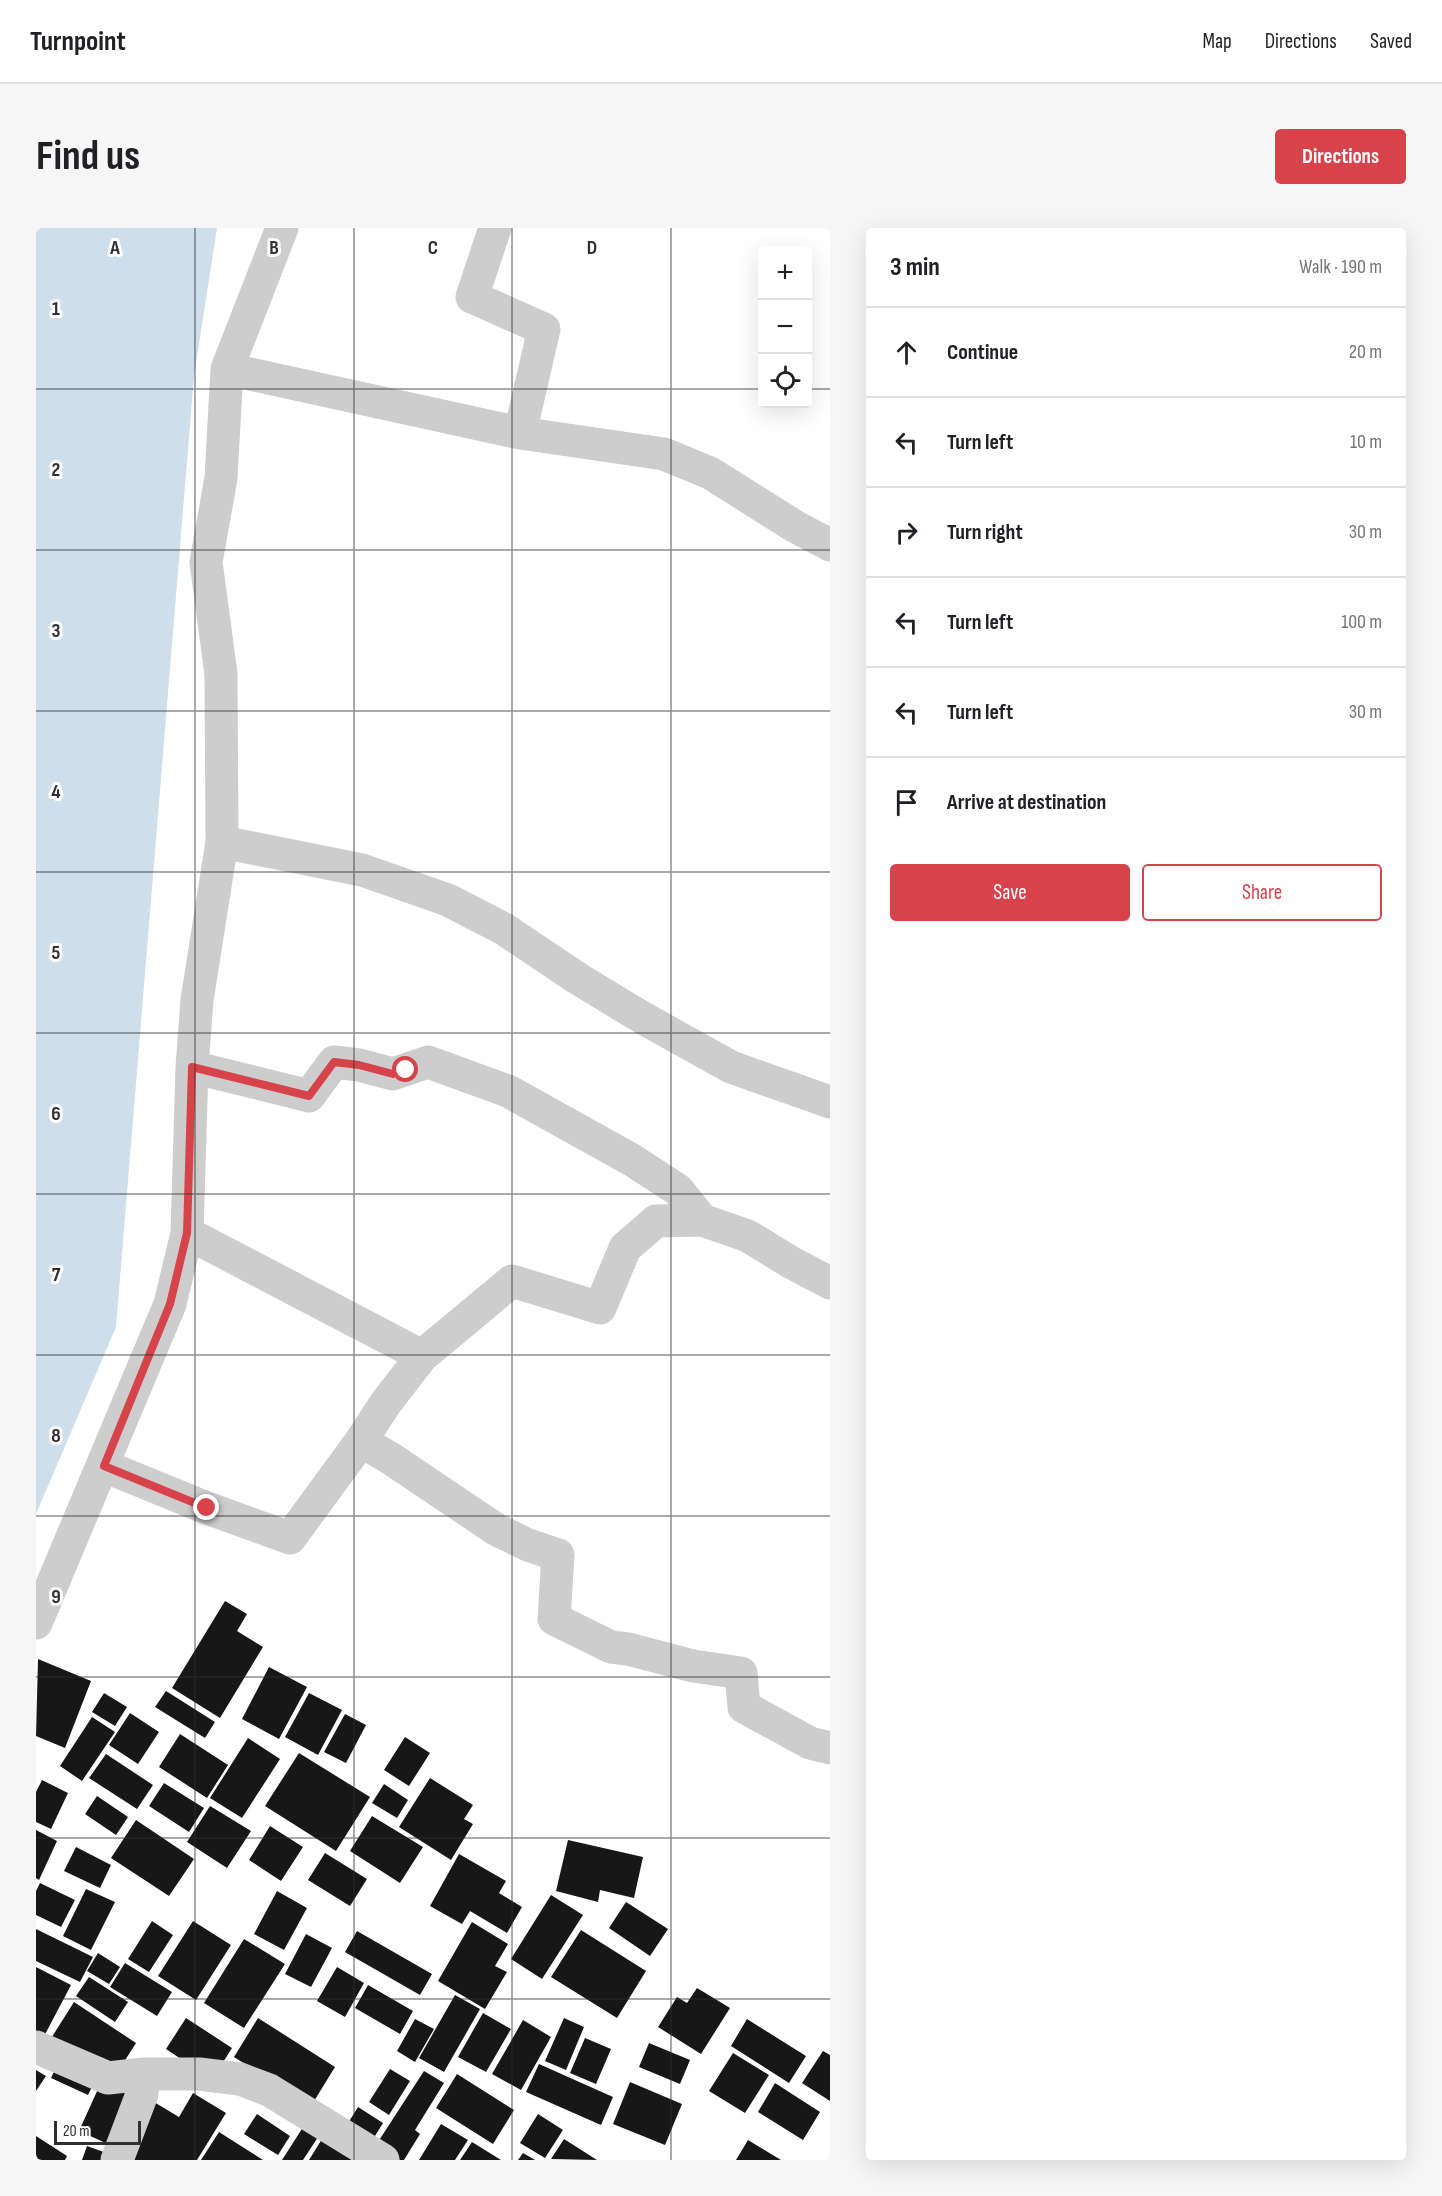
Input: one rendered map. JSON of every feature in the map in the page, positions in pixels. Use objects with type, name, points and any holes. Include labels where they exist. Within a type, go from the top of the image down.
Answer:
[{"type":"street","points":[[36,1623],[104,1466],[170,1304],[187,1233],[192,1067],[197,1000],[222,842],[221,674],[206,562],[221,478],[227,369],[282,228]]},
{"type":"street","points":[[495,228],[472,297],[544,329],[520,433]]},
{"type":"street","points":[[227,369],[520,433],[664,454],[710,473],[796,527],[830,545]]},
{"type":"street","points":[[222,842],[362,870],[448,900],[504,929],[624,1006],[731,1067],[830,1102]]},
{"type":"street","points":[[192,1067],[309,1096],[334,1062],[359,1065],[393,1074],[428,1062],[508,1091],[568,1123],[678,1190],[702,1220]]},
{"type":"street","points":[[104,1466],[207,1508],[290,1538],[422,1356],[512,1281],[600,1308],[625,1248],[656,1221],[702,1220],[748,1236],[792,1263],[830,1282]]},
{"type":"street","points":[[187,1233],[422,1356]]},
{"type":"street","points":[[361,1441],[496,1530],[528,1545],[558,1555],[554,1619],[611,1647],[628,1649],[693,1666],[741,1673],[744,1707],[810,1743],[830,1748]]},
{"type":"street","points":[[36,2047],[108,2078],[144,2074],[209,2075],[240,2079],[279,2096],[383,2160]]},
{"type":"street","points":[[117,2160],[142,2094],[144,2074]]},
{"type":"water","points":[[36,228],[217,228],[194,376],[116,1327],[36,1514]]},
{"type":"building","points":[[225,1601],[247,1614],[237,1631],[263,1647],[220,1718],[172,1688]]},
{"type":"building","points":[[38,1659],[91,1681],[65,1748],[36,1736]]},
{"type":"building","points":[[269,1667],[307,1687],[279,1739],[242,1719]]},
{"type":"building","points":[[166,1691],[215,1722],[205,1738],[155,1707]]},
{"type":"building","points":[[104,1693],[127,1707],[115,1726],[92,1712]]},
{"type":"building","points":[[309,1693],[342,1710],[318,1755],[285,1737]]},
{"type":"building","points":[[130,1713],[159,1732],[138,1764],[109,1745]]},
{"type":"building","points":[[345,1714],[366,1725],[346,1763],[324,1752]]},
{"type":"building","points":[[92,1717],[115,1732],[82,1781],[60,1766]]},
{"type":"building","points":[[180,1734],[228,1765],[207,1798],[159,1767]]},
{"type":"building","points":[[405,1737],[430,1753],[409,1786],[384,1770]]},
{"type":"building","points":[[248,1738],[280,1759],[242,1818],[210,1798]]},
{"type":"building","points":[[299,1753],[370,1797],[336,1851],[265,1806]]},
{"type":"building","points":[[106,1754],[153,1785],[137,1809],[89,1778]]},
{"type":"building","points":[[430,1778],[473,1805],[464,1819],[473,1824],[451,1860],[399,1827]]},
{"type":"building","points":[[42,1780],[68,1793],[51,1829],[36,1822],[36,1792]]},
{"type":"building","points":[[164,1783],[204,1808],[189,1832],[149,1806]]},
{"type":"building","points":[[384,1784],[408,1800],[397,1818],[372,1803]]},
{"type":"building","points":[[97,1796],[128,1817],[116,1835],[85,1814]]},
{"type":"building","points":[[210,1806],[251,1831],[227,1868],[187,1842]]},
{"type":"building","points":[[372,1816],[423,1847],[400,1883],[350,1851]]},
{"type":"building","points":[[136,1820],[194,1859],[169,1896],[111,1858]]},
{"type":"building","points":[[270,1826],[303,1847],[281,1881],[249,1860]]},
{"type":"building","points":[[36,1830],[57,1841],[39,1880],[36,1878]]},
{"type":"building","points":[[568,1840],[643,1857],[634,1898],[600,1890],[598,1902],[556,1891]]},
{"type":"building","points":[[76,1847],[111,1865],[100,1888],[64,1871]]},
{"type":"building","points":[[325,1853],[367,1879],[350,1906],[308,1880]]},
{"type":"building","points":[[459,1854],[506,1881],[499,1893],[522,1907],[507,1933],[470,1911],[462,1924],[430,1906]]},
{"type":"building","points":[[40,1883],[75,1900],[61,1927],[36,1915],[36,1891]]},
{"type":"building","points":[[86,1889],[115,1902],[91,1950],[63,1936]]},
{"type":"building","points":[[277,1891],[307,1908],[284,1950],[254,1934]]},
{"type":"building","points":[[551,1895],[583,1915],[542,1979],[511,1959]]},
{"type":"building","points":[[626,1902],[668,1929],[650,1956],[609,1928]]},
{"type":"building","points":[[152,1921],[173,1935],[149,1972],[128,1959]]},
{"type":"building","points":[[193,1921],[231,1945],[196,2000],[158,1976]]},
{"type":"building","points":[[472,1922],[508,1944],[495,1966],[507,1972],[485,2009],[438,1981]]},
{"type":"building","points":[[36,1929],[93,1957],[80,1982],[36,1961]]},
{"type":"building","points":[[581,1930],[646,1971],[617,2018],[551,1977]]},
{"type":"building","points":[[357,1931],[432,1974],[420,1995],[345,1952]]},
{"type":"building","points":[[306,1934],[332,1948],[311,1987],[285,1974]]},
{"type":"building","points":[[244,1939],[285,1964],[244,2028],[204,2003]]},
{"type":"building","points":[[98,1953],[120,1967],[109,1984],[87,1971]]},
{"type":"building","points":[[125,1963],[172,1992],[157,2016],[110,1987]]},
{"type":"building","points":[[36,1967],[71,1985],[41,2042],[36,2040]]},
{"type":"building","points":[[337,1967],[364,1983],[345,2017],[317,2001]]},
{"type":"building","points":[[89,1977],[128,2002],[115,2022],[76,1996]]},
{"type":"building","points":[[368,1985],[413,2011],[400,2034],[355,2008]]},
{"type":"building","points":[[697,1988],[730,2008],[701,2054],[658,2027],[677,1997],[687,2003]]},
{"type":"building","points":[[455,1995],[480,2009],[444,2072],[419,2058]]},
{"type":"building","points":[[74,2002],[136,2043],[117,2073],[50,2040]]},
{"type":"building","points":[[483,2013],[511,2029],[486,2072],[458,2057]]},
{"type":"building","points":[[186,2018],[232,2048],[220,2067],[202,2073],[166,2049]]},
{"type":"building","points":[[258,2018],[335,2067],[311,2106],[234,2057]]},
{"type":"building","points":[[564,2018],[584,2027],[566,2070],[545,2061]]},
{"type":"building","points":[[415,2019],[434,2029],[415,2062],[397,2051]]},
{"type":"building","points":[[747,2019],[806,2056],[789,2083],[731,2046]]},
{"type":"building","points":[[523,2020],[551,2037],[521,2090],[492,2074]]},
{"type":"building","points":[[585,2038],[611,2049],[596,2084],[570,2073]]},
{"type":"building","points":[[649,2043],[690,2060],[680,2084],[639,2067]]},
{"type":"building","points":[[823,2051],[830,2055],[830,2101],[802,2083]]},
{"type":"building","points":[[733,2053],[769,2075],[745,2113],[709,2091]]},
{"type":"building","points":[[59,2061],[96,2079],[88,2095],[51,2078]]},
{"type":"building","points":[[539,2064],[613,2097],[601,2125],[526,2092]]},
{"type":"building","points":[[390,2069],[410,2081],[389,2115],[369,2102]]},
{"type":"building","points":[[36,2070],[46,2076],[36,2091]]},
{"type":"building","points":[[424,2071],[444,2083],[415,2130],[420,2134],[404,2160],[400,2160],[376,2145]]},
{"type":"building","points":[[457,2074],[514,2110],[493,2144],[436,2108]]},
{"type":"building","points":[[103,2078],[131,2091],[108,2144],[79,2131]]},
{"type":"building","points":[[630,2082],[682,2104],[665,2145],[613,2124]]},
{"type":"building","points":[[775,2083],[820,2112],[803,2140],[758,2112]]},
{"type":"building","points":[[193,2093],[226,2113],[197,2160],[121,2160],[154,2102],[179,2117]]},
{"type":"building","points":[[358,2107],[383,2123],[370,2144],[345,2128]]},
{"type":"building","points":[[257,2114],[290,2136],[278,2155],[244,2134]]},
{"type":"building","points":[[538,2114],[563,2130],[545,2158],[520,2143]]},
{"type":"building","points":[[307,2121],[322,2131],[303,2160],[282,2160]]},
{"type":"building","points":[[441,2124],[468,2140],[455,2160],[419,2160]]},
{"type":"building","points":[[219,2132],[263,2160],[201,2160]]},
{"type":"building","points":[[36,2136],[67,2156],[65,2160],[36,2160]]},
{"type":"building","points":[[322,2139],[354,2160],[309,2160]]},
{"type":"building","points":[[564,2139],[597,2160],[551,2159]]},
{"type":"building","points":[[748,2140],[781,2160],[736,2160]]},
{"type":"building","points":[[472,2142],[501,2160],[460,2160]]},
{"type":"building","points":[[87,2146],[112,2155],[110,2160],[82,2160]]},
{"type":"building","points":[[523,2153],[535,2160],[518,2160]]},
{"type":"route","points":[[207,1508],[104,1466],[170,1304],[187,1233],[192,1067],[309,1096],[334,1062],[359,1065],[393,1074],[406,1070]]}]
